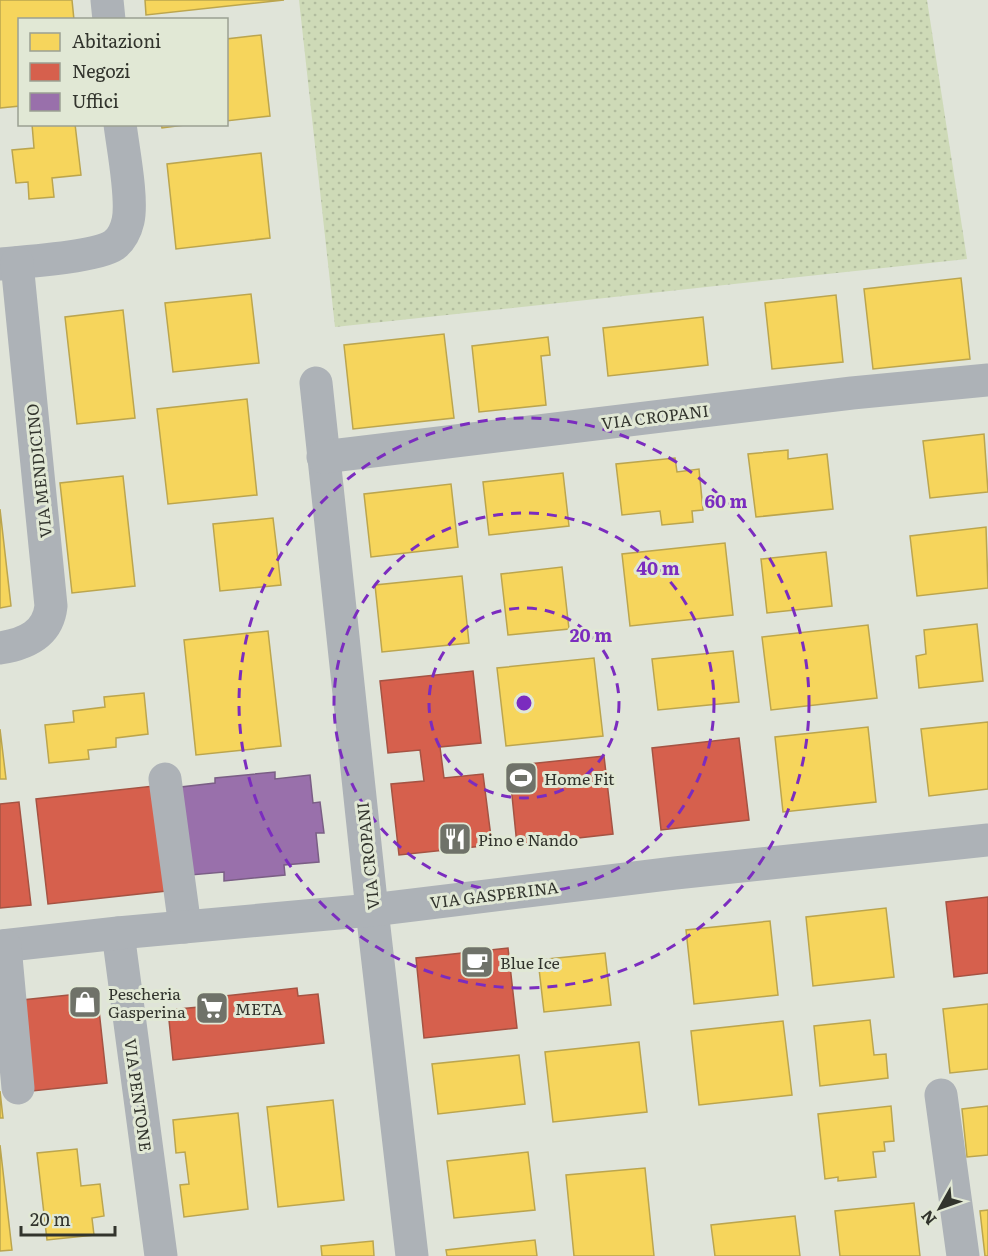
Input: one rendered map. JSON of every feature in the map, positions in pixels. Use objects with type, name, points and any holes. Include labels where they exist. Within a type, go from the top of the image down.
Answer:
[{"type":"street","points":[[107,0],[109,18]]},
{"type":"street","points":[[8,264],[97,251],[114,245],[119,240],[128,223],[129,207],[120,126]]},
{"type":"street","name":"VIA MENDICINO","points":[[0,648],[21,644],[40,633],[47,624],[51,606],[8,264]]},
{"type":"street","name":"VIA CROPANI","points":[[323,457],[852,393],[988,380]]},
{"type":"street","name":"VIA CROPANI","points":[[316,383],[372,910],[412,1256]]},
{"type":"street","points":[[165,779],[185,927]]},
{"type":"street","name":"VIA GASPERINA","points":[[2,946],[372,910],[675,873],[988,840]]},
{"type":"street","name":"VIA PENTONE","points":[[118,933],[161,1256]]},
{"type":"street","points":[[2,946],[18,1088]]},
{"type":"street","points":[[940,1095],[963,1256]]},
{"type":"green space","points":[[299,0],[927,0],[967,259],[335,327]]},
{"type":"building: Abitazioni","points":[[0,0],[72,0],[74,18],[18,18],[18,106],[0,108]]},
{"type":"building: Abitazioni","points":[[145,0],[284,0],[146,15]]},
{"type":"building: Abitazioni","points":[[261,35],[270,116],[228,121],[228,39]]},
{"type":"building: Abitazioni","points":[[32,126],[75,126],[81,175],[52,178],[54,197],[29,199],[28,182],[16,183],[12,150],[34,148]]},
{"type":"building: Abitazioni","points":[[261,153],[270,238],[176,249],[167,164]]},
{"type":"building: Abitazioni","points":[[961,278],[970,359],[873,369],[864,289]]},
{"type":"building: Abitazioni","points":[[251,294],[259,363],[173,372],[165,303]]},
{"type":"building: Abitazioni","points":[[836,295],[843,362],[772,369],[765,303]]},
{"type":"building: Abitazioni","points":[[123,310],[135,418],[77,424],[65,317]]},
{"type":"building: Abitazioni","points":[[703,317],[708,365],[608,376],[603,328]]},
{"type":"building: Abitazioni","points":[[444,334],[454,418],[353,429],[344,345]]},
{"type":"building: Abitazioni","points":[[548,337],[550,355],[541,356],[546,405],[479,412],[472,346]]},
{"type":"building: Abitazioni","points":[[247,399],[257,495],[168,504],[157,409]]},
{"type":"building: Abitazioni","points":[[984,434],[988,492],[930,498],[923,441]]},
{"type":"building: Abitazioni","points":[[788,450],[788,459],[827,454],[833,509],[756,517],[748,454]]},
{"type":"building: Abitazioni","points":[[675,458],[677,472],[699,469],[703,510],[692,511],[693,522],[662,525],[660,511],[622,515],[616,464]]},
{"type":"building: Abitazioni","points":[[563,473],[569,526],[489,535],[483,482]]},
{"type":"building: Abitazioni","points":[[123,476],[135,586],[72,593],[60,483]]},
{"type":"building: Abitazioni","points":[[451,484],[458,547],[371,557],[364,494]]},
{"type":"building: Abitazioni","points":[[0,509],[11,606],[0,608]]},
{"type":"building: Abitazioni","points":[[273,518],[281,585],[220,591],[213,524]]},
{"type":"building: Abitazioni","points":[[986,527],[988,588],[917,596],[910,536]]},
{"type":"building: Abitazioni","points":[[725,543],[733,615],[630,626],[622,554]]},
{"type":"building: Abitazioni","points":[[826,552],[832,606],[767,613],[761,559]]},
{"type":"building: Abitazioni","points":[[562,567],[569,629],[508,635],[501,574]]},
{"type":"building: Abitazioni","points":[[462,576],[469,643],[382,652],[375,585]]},
{"type":"building: Abitazioni","points":[[977,624],[983,681],[919,688],[916,656],[926,654],[924,630]]},
{"type":"building: Abitazioni","points":[[868,625],[877,698],[771,710],[762,637]]},
{"type":"building: Abitazioni","points":[[268,631],[281,746],[196,755],[184,640]]},
{"type":"building: Abitazioni","points":[[733,651],[739,702],[658,710],[652,659]]},
{"type":"building: Abitazioni","points":[[594,658],[603,736],[506,746],[497,668]]},
{"type":"building: Abitazioni","points":[[144,693],[148,734],[116,738],[116,747],[88,750],[89,759],[49,763],[45,725],[74,722],[73,711],[105,707],[104,697]]},
{"type":"building: Abitazioni","points":[[988,722],[988,789],[929,796],[921,729]]},
{"type":"building: Abitazioni","points":[[868,727],[876,802],[783,812],[775,737]]},
{"type":"building: Abitazioni","points":[[0,729],[6,779],[0,779]]},
{"type":"building: Abitazioni","points":[[886,908],[894,977],[813,986],[806,917]]},
{"type":"building: Abitazioni","points":[[770,921],[778,995],[694,1004],[686,930]]},
{"type":"building: Abitazioni","points":[[605,953],[611,1005],[544,1012],[538,960]]},
{"type":"building: Abitazioni","points":[[988,1004],[988,1069],[950,1073],[943,1009]]},
{"type":"building: Abitazioni","points":[[870,1020],[874,1055],[886,1054],[888,1078],[820,1086],[814,1026]]},
{"type":"building: Abitazioni","points":[[783,1021],[792,1095],[699,1105],[691,1031]]},
{"type":"building: Abitazioni","points":[[639,1042],[647,1112],[553,1122],[545,1052]]},
{"type":"building: Abitazioni","points":[[519,1055],[525,1104],[438,1114],[432,1064]]},
{"type":"building: Abitazioni","points":[[0,1091],[3,1118],[0,1118]]},
{"type":"building: Abitazioni","points":[[333,1100],[344,1200],[278,1207],[267,1107]]},
{"type":"building: Abitazioni","points":[[891,1106],[894,1141],[884,1142],[885,1151],[873,1152],[876,1177],[838,1181],[838,1177],[825,1179],[818,1114]]},
{"type":"building: Abitazioni","points":[[988,1106],[988,1155],[967,1157],[962,1109]]},
{"type":"building: Abitazioni","points":[[238,1113],[248,1209],[184,1217],[180,1185],[189,1184],[185,1152],[176,1153],[173,1120]]},
{"type":"building: Abitazioni","points":[[0,1145],[12,1250],[0,1251]]},
{"type":"building: Abitazioni","points":[[77,1149],[81,1186],[100,1184],[104,1216],[92,1218],[94,1235],[47,1240],[37,1153]]},
{"type":"building: Abitazioni","points":[[528,1152],[535,1210],[454,1218],[447,1161]]},
{"type":"building: Abitazioni","points":[[645,1168],[654,1256],[574,1256],[566,1175]]},
{"type":"building: Abitazioni","points":[[914,1203],[920,1256],[840,1256],[835,1211]]},
{"type":"building: Abitazioni","points":[[988,1210],[988,1256],[985,1256],[980,1211]]},
{"type":"building: Abitazioni","points":[[795,1216],[800,1256],[715,1256],[711,1225]]},
{"type":"building: Abitazioni","points":[[535,1240],[537,1256],[447,1256],[446,1250]]},
{"type":"building: Abitazioni","points":[[373,1241],[374,1256],[322,1256],[321,1246]]},
{"type":"building: Negozi","points":[[473,671],[481,743],[440,747],[444,778],[483,774],[492,845],[399,855],[391,784],[424,781],[420,750],[388,753],[380,681]]},
{"type":"building: Negozi","points":[[739,738],[749,820],[661,830],[652,748]]},
{"type":"building: Negozi","points":[[604,756],[613,834],[517,845],[509,766]]},
{"type":"building: Negozi","points":[[154,786],[166,891],[48,904],[36,799]]},
{"type":"building: Negozi","points":[[19,802],[31,905],[0,908],[0,804]]},
{"type":"building: Negozi","points":[[988,897],[988,973],[954,977],[946,902]]},
{"type":"building: Negozi","points":[[508,948],[517,1028],[424,1038],[416,958]]},
{"type":"building: Negozi","points":[[297,988],[298,996],[318,994],[324,1043],[173,1060],[168,1010],[199,1007],[198,999]]},
{"type":"building: Negozi","points":[[97,992],[107,1083],[32,1091],[22,1000]]},
{"type":"building: Uffici","points":[[275,772],[275,779],[310,775],[313,803],[320,802],[324,833],[316,833],[319,862],[284,865],[285,875],[224,881],[224,872],[190,875],[181,787],[215,783],[215,778]]},
{"type":"place","name":"Home Fit","points":[[521,778]]},
{"type":"place","name":"Pino e Nando","points":[[455,839]]},
{"type":"place","name":"Blue Ice","points":[[477,962]]},
{"type":"place","name":"Pescheria Gasperina","points":[[85,1002]]},
{"type":"place","name":"META","points":[[212,1008]]}]
